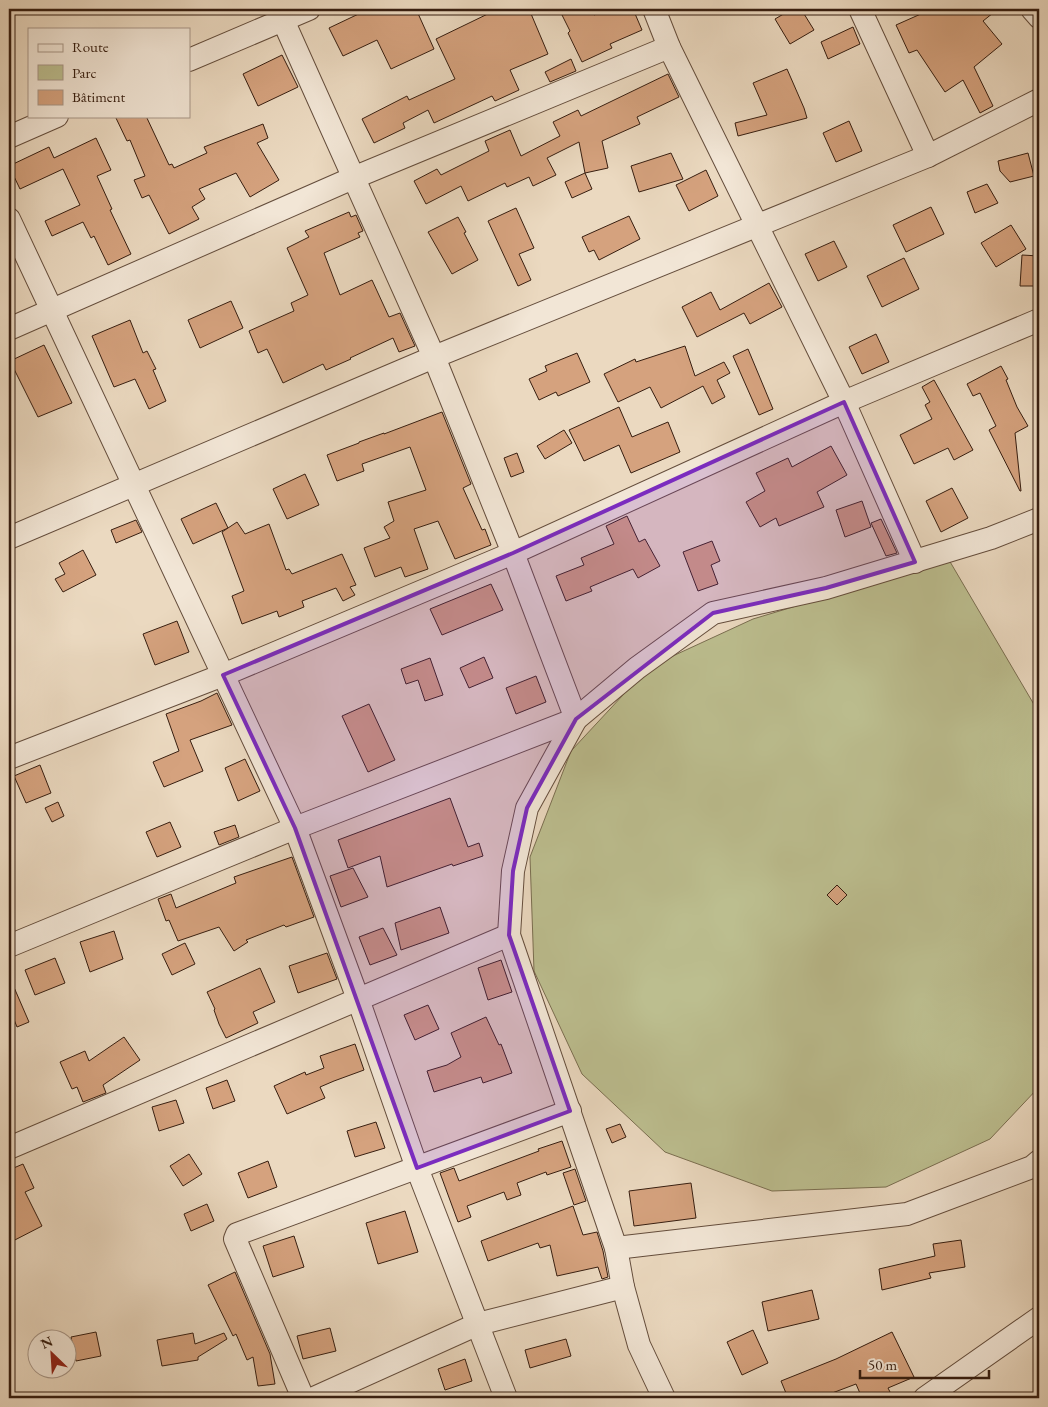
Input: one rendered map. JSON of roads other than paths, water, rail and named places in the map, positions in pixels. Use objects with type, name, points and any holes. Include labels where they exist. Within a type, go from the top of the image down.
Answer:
[{"type":"street","points":[[190,60],[281,14],[309,9]]},
{"type":"street","points":[[654,9],[670,47],[844,402],[915,562]]},
{"type":"street","points":[[860,9],[928,156]]},
{"type":"street","points":[[1032,9],[1039,17]]},
{"type":"street","points":[[281,14],[434,357],[513,553],[576,719],[527,808],[513,871],[509,935],[616,1248],[623,1287],[639,1345],[664,1398]]},
{"type":"street","points":[[9,330],[353,178],[670,47]]},
{"type":"street","points":[[9,538],[434,357],[928,156],[1039,100]]},
{"type":"street","points":[[9,136],[52,118]]},
{"type":"street","points":[[9,218],[295,828],[358,998],[417,1168],[506,1398]]},
{"type":"street","points":[[9,758],[223,675],[513,553],[844,402],[1039,320]]},
{"type":"street","points":[[9,946],[295,828],[576,719],[637,668],[713,613],[826,588],[991,538],[1039,519]]},
{"type":"street","points":[[9,1148],[509,935]]},
{"type":"street","points":[[302,1398],[235,1240],[235,1236],[570,1111]]},
{"type":"street","points":[[616,1248],[907,1214],[1032,1167],[1039,1161]]},
{"type":"street","points":[[314,1398],[478,1324],[623,1287]]},
{"type":"street","points":[[925,1398],[1039,1318]]}]
